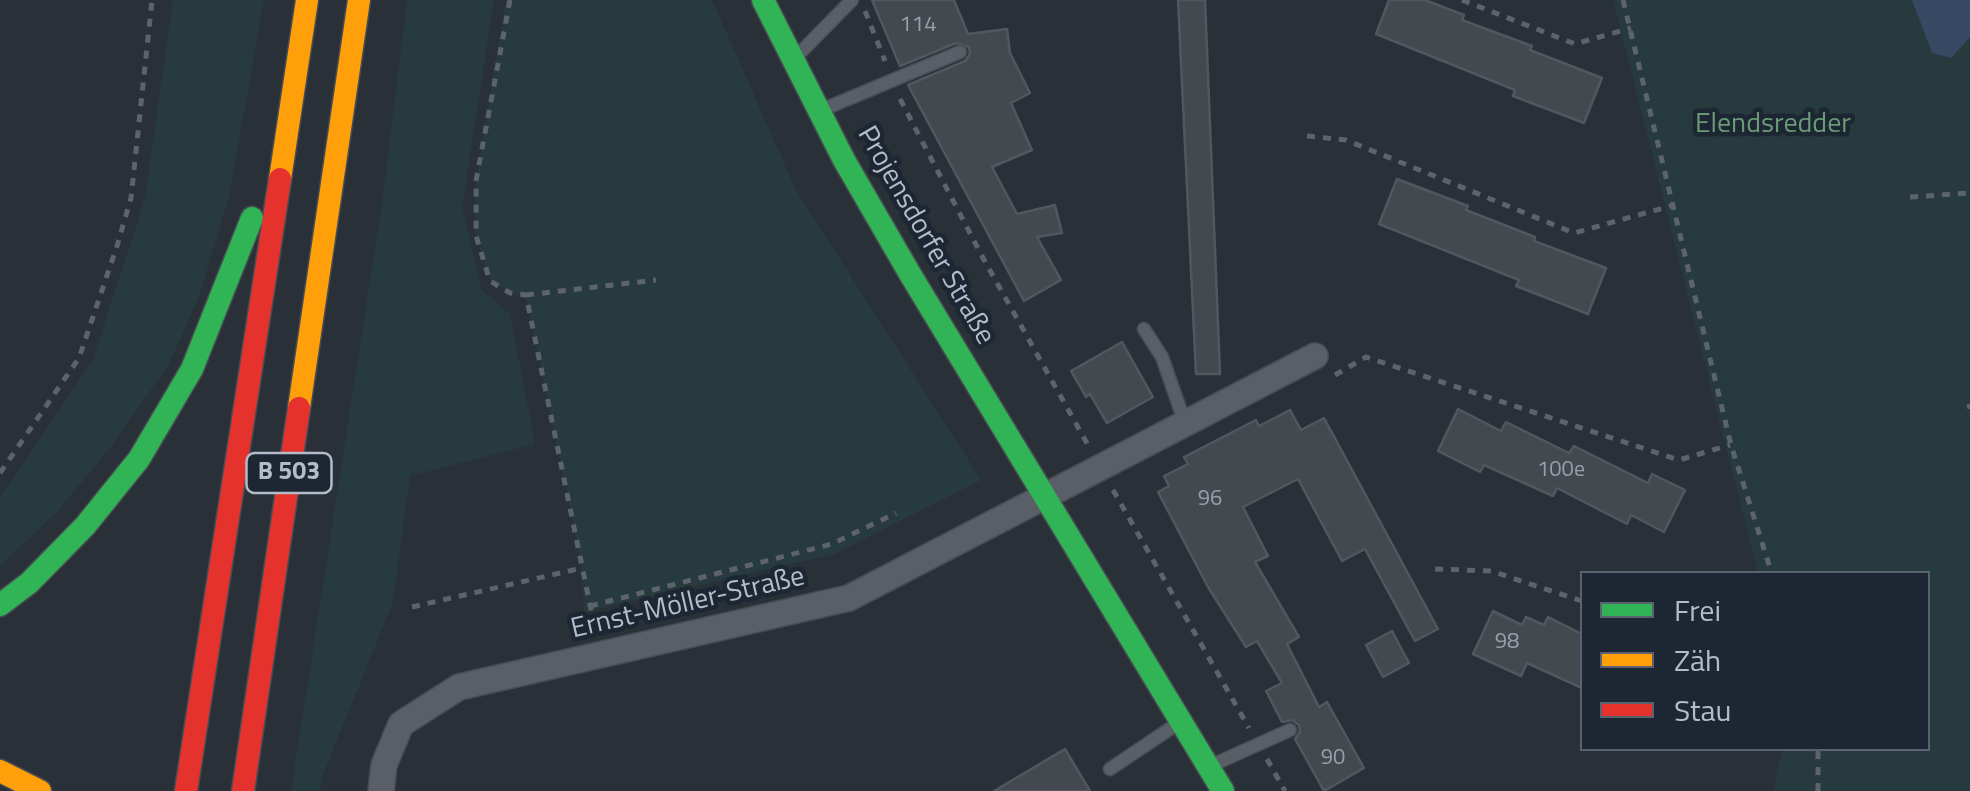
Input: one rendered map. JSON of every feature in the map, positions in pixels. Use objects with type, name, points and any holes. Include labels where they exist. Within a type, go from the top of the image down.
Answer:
[{"type":"main road","name":"B 503","points":[[186,791],[307,0]]},
{"type":"main road","name":"B 503","points":[[243,791],[359,0]]},
{"type":"main road","name":"Projensdorfer Straße","points":[[763,0],[819,111],[910,274],[1048,496],[1223,791]]},
{"type":"main road","points":[[0,605],[29,584],[86,526],[139,459],[192,369],[284,140]]},
{"type":"main road","points":[[0,771],[40,791]]},
{"type":"street","points":[[1048,496],[1314,356]]},
{"type":"street","name":"Ernst-Möller-Straße","points":[[381,791],[384,765],[401,724],[459,687],[849,598],[1048,496]]},
{"type":"lane","points":[[793,60],[852,0]]},
{"type":"lane","points":[[819,111],[960,52]]},
{"type":"lane","points":[[1144,329],[1162,357],[1185,423]]},
{"type":"lane","points":[[1110,769],[1182,720]]},
{"type":"lane","points":[[1209,766],[1290,730]]},
{"type":"path","points":[[0,473],[79,358],[118,246],[132,198],[152,0]]},
{"type":"path","points":[[510,0],[476,181],[476,236],[490,281],[510,292],[526,295],[656,280]]},
{"type":"path","points":[[862,0],[891,79],[983,258],[1285,791]]},
{"type":"path","points":[[1462,0],[1576,44],[1631,28]]},
{"type":"path","points":[[1623,0],[1731,445],[1771,571]]},
{"type":"path","points":[[1307,136],[1346,140],[1574,233],[1674,205]]},
{"type":"path","points":[[1910,197],[1970,193]]},
{"type":"path","points":[[526,295],[600,655]]},
{"type":"path","points":[[1328,379],[1366,357],[1679,460],[1731,445]]},
{"type":"path","points":[[590,606],[832,544],[896,513]]},
{"type":"path","points":[[412,608],[582,568]]},
{"type":"path","points":[[1435,569],[1491,571],[1580,599]]},
{"type":"path","points":[[1818,751],[1818,791]]},
{"type":"green space","points":[[173,0],[264,0],[229,197],[199,297],[169,364],[113,444],[59,510],[0,566],[0,497],[93,360],[145,198]]},
{"type":"green space","points":[[407,0],[494,0],[462,208],[482,290],[510,314],[535,444],[410,476],[393,602],[320,791],[291,791],[382,204]]},
{"type":"green space","points":[[506,0],[712,0],[796,190],[981,480],[835,554],[584,612],[582,568],[526,295],[510,293],[490,281],[476,236],[476,181]]},
{"type":"green space","name":"Elendsredder","points":[[1613,0],[1970,0],[1970,791],[1773,791],[1782,751],[1930,751],[1930,571],[1757,571]]},
{"type":"water","points":[[1912,0],[1970,0],[1970,37],[1951,58],[1932,53]]},
{"type":"building","points":[[872,0],[954,0],[968,34],[1007,29],[1010,53],[1030,93],[1011,103],[1032,150],[992,167],[1017,214],[1055,205],[1062,233],[1037,237],[1061,280],[1024,301],[908,85],[965,61],[969,47],[956,43],[900,66]]},
{"type":"building","points":[[1178,0],[1205,0],[1220,374],[1196,374]]},
{"type":"building","points":[[1389,0],[1425,0],[1464,15],[1462,20],[1532,46],[1530,50],[1602,78],[1584,123],[1513,96],[1515,90],[1376,34]]},
{"type":"building","points":[[1397,179],[1468,206],[1466,210],[1535,237],[1534,241],[1606,268],[1588,314],[1516,286],[1519,280],[1379,224]]},
{"type":"building","points":[[1122,342],[1153,397],[1107,423],[1071,371]]},
{"type":"building","points":[[1458,409],[1501,431],[1506,422],[1569,453],[1574,446],[1648,483],[1652,474],[1685,490],[1664,532],[1631,515],[1627,524],[1557,488],[1553,496],[1484,465],[1480,472],[1438,451]]},
{"type":"building","points":[[1290,410],[1301,430],[1324,418],[1438,629],[1415,641],[1365,549],[1342,561],[1298,479],[1243,507],[1268,556],[1255,562],[1299,637],[1287,644],[1319,707],[1327,702],[1364,768],[1324,791],[1295,739],[1299,725],[1292,720],[1282,722],[1266,691],[1282,683],[1257,641],[1246,647],[1208,587],[1158,492],[1169,486],[1164,476],[1188,464],[1184,457],[1256,420],[1259,426]]},
{"type":"building","points":[[1493,611],[1522,625],[1526,617],[1544,625],[1548,617],[1580,633],[1580,687],[1527,663],[1521,676],[1473,654]]},
{"type":"building","points":[[1392,631],[1409,663],[1383,677],[1366,645]]},
{"type":"building","points":[[1065,749],[1090,791],[994,791]]},
{"type":"traffic: fast","points":[[763,0],[844,160],[910,274],[1223,791]]},
{"type":"traffic: fast","points":[[0,605],[29,583],[85,526],[139,459],[192,369],[252,218]]},
{"type":"traffic: slow","points":[[280,179],[307,0]]},
{"type":"traffic: slow","points":[[299,408],[359,0]]},
{"type":"traffic: slow","points":[[0,771],[40,791]]},
{"type":"traffic: jam","points":[[186,791],[280,179]]},
{"type":"traffic: jam","points":[[243,791],[299,408]]}]
